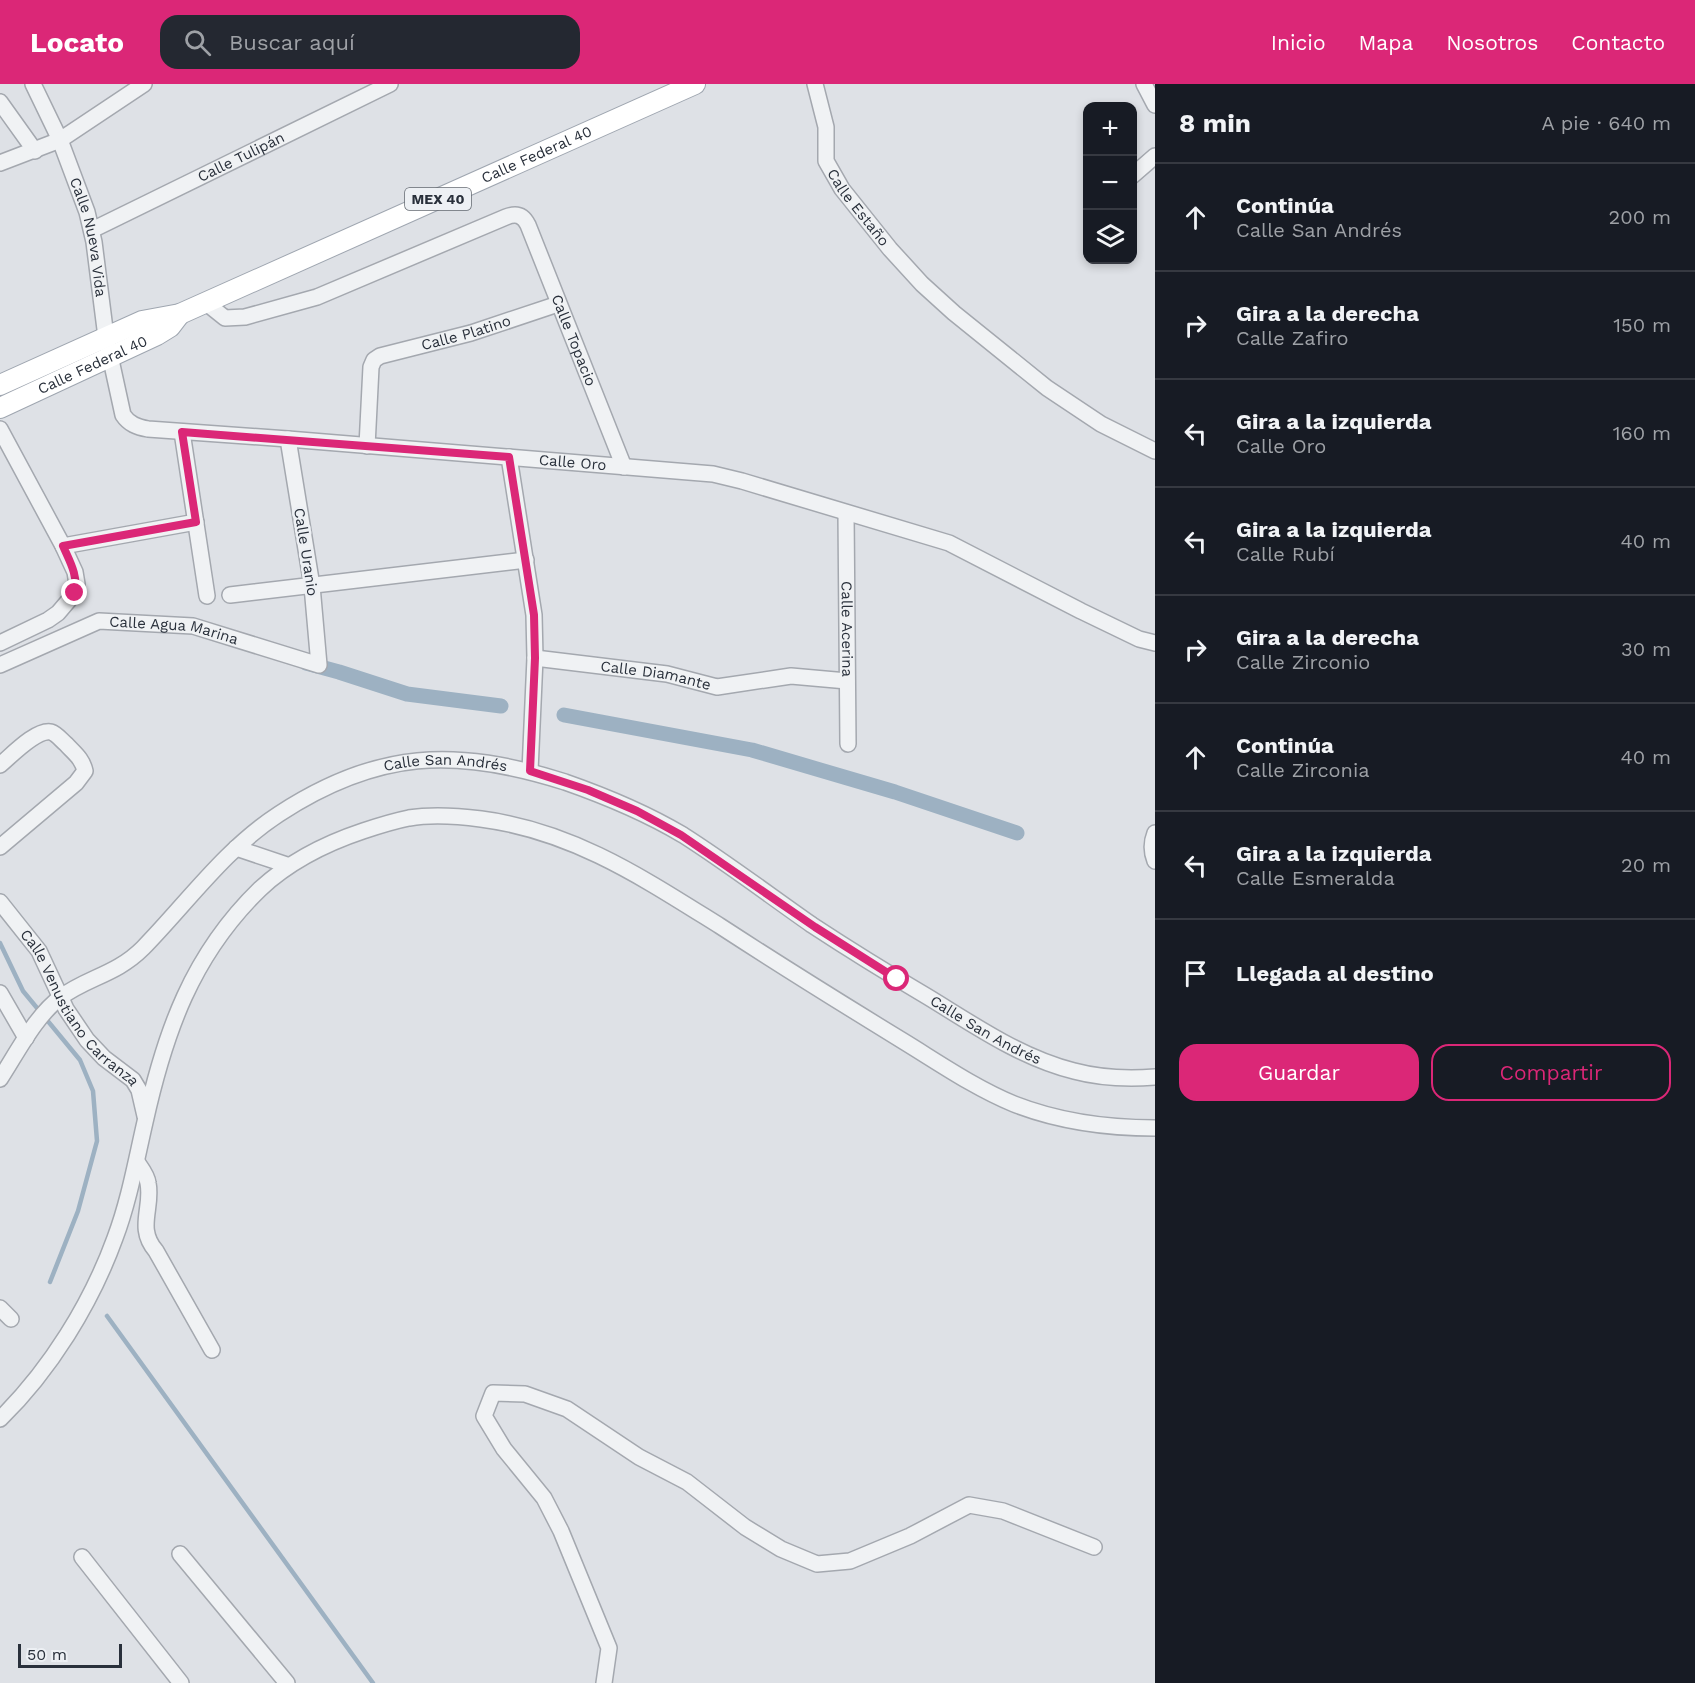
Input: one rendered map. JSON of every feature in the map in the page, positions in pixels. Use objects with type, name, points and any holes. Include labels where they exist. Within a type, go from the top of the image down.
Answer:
[{"type":"main road","name":"Calle Federal 40","points":[[0,385],[141,321],[180,314],[695,84]]},
{"type":"main road","name":"Calle Federal 40","points":[[0,408],[157,335],[170,327],[180,314]]},
{"type":"main road","points":[[51,362],[61,380]]},
{"type":"street","name":"Calle Nueva Vida","points":[[33,84],[60,140],[81,193],[92,230],[110,358]]},
{"type":"street","points":[[0,163],[60,140],[144,84]]},
{"type":"street","name":"Calle Tulipán","points":[[92,230],[390,84]]},
{"type":"street","name":"Calle Estaño","points":[[815,84],[826,127],[826,160],[842,189],[864,219],[922,284],[990,342],[1080,412],[1155,451]]},
{"type":"street","points":[[1144,84],[1155,105]]},
{"type":"street","points":[[0,102],[35,151]]},
{"type":"street","points":[[1137,172],[1155,156]]},
{"type":"street","name":"Calle Topacio","points":[[205,302],[225,318],[245,317],[298,303],[506,217],[520,216],[528,225],[624,467]]},
{"type":"street","name":"Calle Platino","points":[[367,446],[371,367],[374,360],[388,353],[471,333],[558,304]]},
{"type":"street","name":"Calle Oro","points":[[110,358],[123,415],[128,422],[148,429],[713,474],[949,543],[1081,611],[1139,639],[1155,644]]},
{"type":"street","points":[[0,429],[63,546],[75,572],[77,584],[75,593],[67,605],[48,620],[0,643]]},
{"type":"street","points":[[182,432],[207,596]]},
{"type":"street","name":"Calle Uranio","points":[[288,439],[312,586],[319,665]]},
{"type":"street","points":[[509,457],[534,615],[535,658],[530,771]]},
{"type":"street","name":"Calle Acerina","points":[[846,513],[848,744]]},
{"type":"street","points":[[63,546],[196,522]]},
{"type":"street","points":[[230,595],[526,560]]},
{"type":"street","name":"Calle Agua Marina","points":[[0,665],[99,621],[193,626],[319,665]]},
{"type":"street","name":"Calle Diamante","points":[[535,658],[667,674],[717,687],[791,676],[847,681]]},
{"type":"street","points":[[0,765],[34,737],[49,732],[56,735],[79,756],[85,771],[76,783],[0,847]]},
{"type":"street","name":"Calle San Andrés","points":[[55,1002],[126,963],[141,950],[209,874],[236,848],[277,815],[333,783],[364,771],[417,760],[481,761],[530,771],[608,798],[637,811],[681,835],[815,927],[897,979],[997,1039],[1037,1058],[1073,1071],[1133,1078],[1155,1077]]},
{"type":"street","points":[[0,1419],[49,1362],[71,1328],[93,1288],[115,1239],[174,1020],[193,976],[230,922],[258,891],[287,865],[347,836],[410,818],[452,816],[479,819],[526,827],[560,837],[618,864],[663,890],[810,984],[982,1089],[1015,1104],[1081,1123],[1115,1128],[1155,1128]]},
{"type":"street","points":[[1155,833],[1151,851],[1155,861]]},
{"type":"street","points":[[236,848],[287,865]]},
{"type":"street","name":"Calle Venustiano Carranza","points":[[0,902],[39,951],[55,1002],[104,1058],[133,1080],[139,1090],[146,1119]]},
{"type":"street","points":[[0,993],[31,1032]]},
{"type":"street","points":[[0,1079],[31,1032],[55,1002]]},
{"type":"street","points":[[137,1162],[146,1175],[148,1184],[145,1224],[149,1243],[156,1251],[212,1350]]},
{"type":"street","points":[[604,1683],[609,1648],[561,1531],[544,1498],[504,1449],[484,1416],[493,1393],[525,1394],[567,1409],[639,1457],[687,1482],[746,1527],[781,1549],[817,1564],[850,1561],[910,1536],[969,1505],[1003,1511],[1095,1547]]},
{"type":"street","points":[[180,1554],[287,1683]]},
{"type":"street","points":[[82,1557],[181,1683]]},
{"type":"waterway","points":[[306,663],[407,694],[501,706]]},
{"type":"waterway","points":[[564,715],[752,750],[895,792],[1017,833]]},
{"type":"waterway","points":[[0,943],[23,991],[80,1060],[93,1091],[97,1141],[78,1211],[50,1282]]},
{"type":"waterway","points":[[107,1316],[373,1683]]},
{"type":"route","points":[[75,593],[77,584],[75,572],[63,546],[196,522],[182,432],[509,457],[534,615],[535,658],[530,771],[588,790],[637,811],[681,835],[815,927],[897,979]]}]
